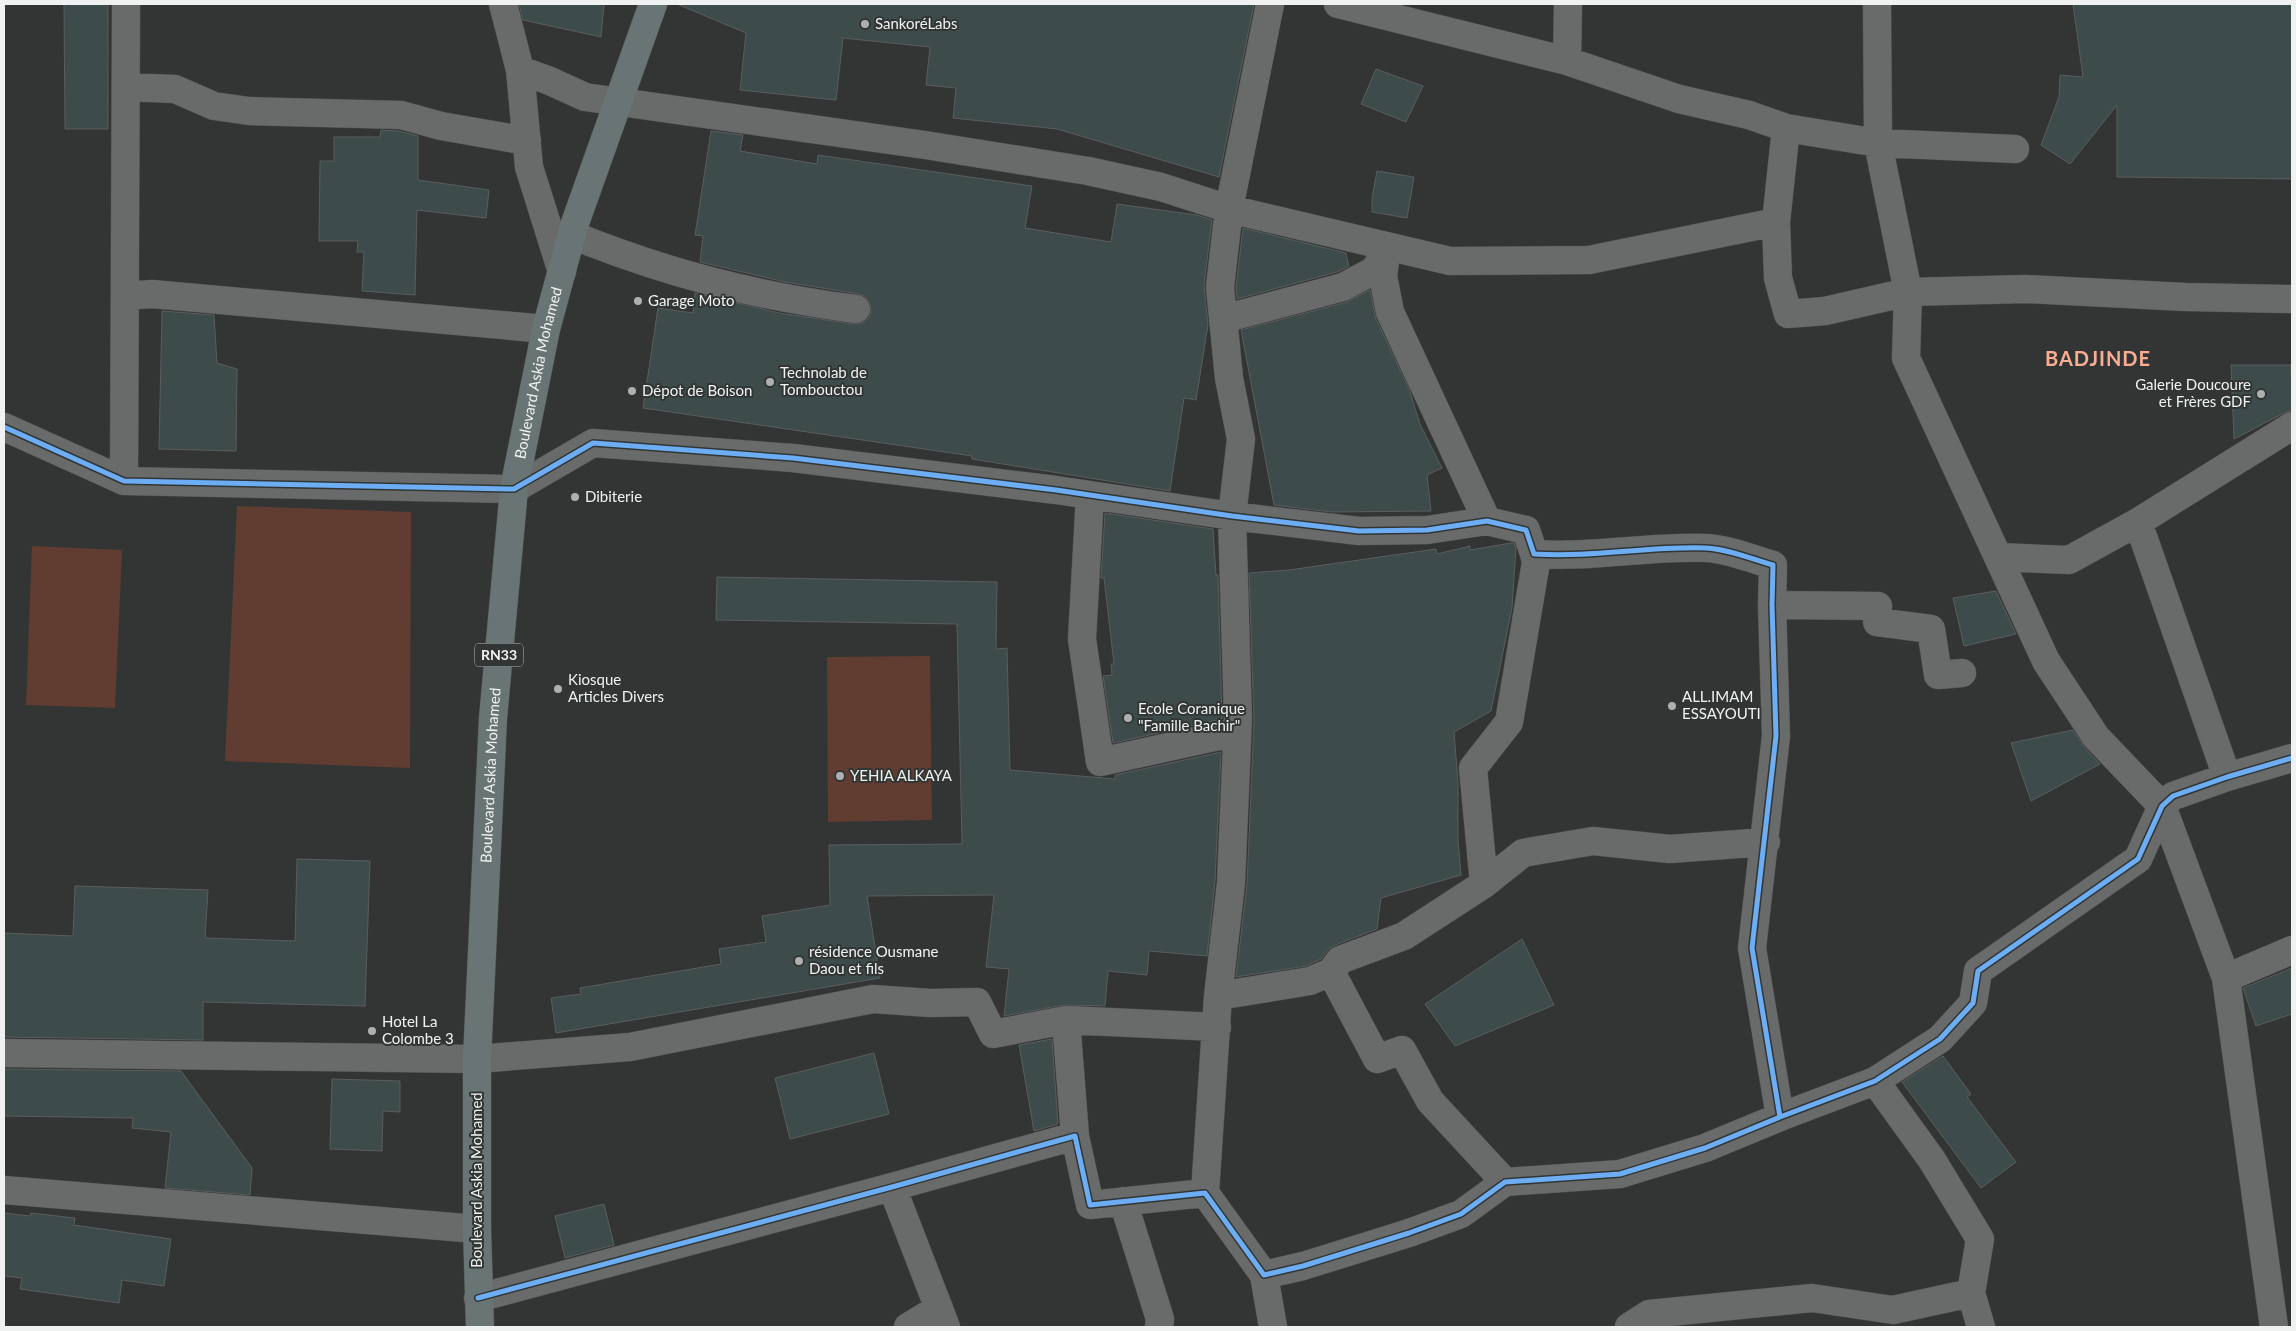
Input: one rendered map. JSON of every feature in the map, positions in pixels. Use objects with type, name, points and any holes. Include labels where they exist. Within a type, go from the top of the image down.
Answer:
[{"type":"main road","name":"Boulevard Askia Mohamed","points":[[480,1327],[477,1230],[477,1059],[493,718],[514,489],[546,329],[572,235],[653,4]]},
{"type":"street","points":[[124,482],[126,4]]},
{"type":"street","points":[[503,4],[520,70],[530,167],[562,272]]},
{"type":"street","points":[[1270,4],[1229,209],[1220,288],[1229,378],[1241,439],[1232,516],[1237,732],[1231,883],[1218,996],[1218,1027],[1205,1193],[1264,1275],[1273,1327]]},
{"type":"street","points":[[1338,4],[1567,61],[1679,99],[1749,116],[1786,128],[1878,143],[2015,149]]},
{"type":"street","points":[[1567,61],[1568,4]]},
{"type":"street","points":[[1877,4],[1878,143],[1908,292],[1906,358],[2046,661],[2096,737],[2162,806],[2226,978],[2274,1327]]},
{"type":"street","points":[[520,70],[550,80],[585,97],[925,145],[1088,171],[1161,187],[1229,209],[1450,261],[1589,260],[1776,222]]},
{"type":"street","points":[[126,87],[175,89],[214,106],[249,111],[401,115],[441,126],[527,141]]},
{"type":"street","points":[[1786,128],[1776,222],[1778,278],[1788,314],[1825,311],[1908,292],[2025,290],[2185,297],[2292,299]]},
{"type":"street","points":[[572,235],[622,256],[705,281],[792,301],[856,309]]},
{"type":"street","points":[[1223,319],[1342,287],[1375,270],[1387,247]]},
{"type":"street","points":[[1387,247],[1384,276],[1390,312],[1444,433],[1487,521]]},
{"type":"street","points":[[125,296],[152,294],[546,329]]},
{"type":"street","points":[[4,426],[124,482],[514,489],[592,443],[793,458],[1359,531],[1427,530],[1487,521],[1526,530],[1536,562],[1509,722],[1473,768],[1484,884]]},
{"type":"street","points":[[1999,557],[2069,560],[2138,522],[2292,426]]},
{"type":"street","points":[[1090,495],[1082,639],[1100,762],[1237,732]]},
{"type":"street","points":[[2138,522],[2227,777]]},
{"type":"street","points":[[1534,554],[1563,556],[1610,554],[1662,548],[1709,548],[1773,565],[1772,605],[1776,736],[1766,842],[1752,948],[1780,1116]]},
{"type":"street","points":[[1772,605],[1878,606],[1877,622],[1931,629],[1938,675],[1962,673]]},
{"type":"street","points":[[1264,1275],[1302,1266],[1409,1234],[1461,1214],[1505,1182],[1620,1174],[1705,1148],[1780,1116],[1875,1081],[1940,1039],[1967,1010],[1973,1003],[1978,970],[2138,859],[2162,806],[2173,796],[2227,777],[2292,758]]},
{"type":"street","points":[[1218,996],[1282,987],[1310,981],[1331,972],[1340,960],[1404,936],[1484,884],[1523,853],[1593,841],[1670,850],[1766,842]]},
{"type":"street","points":[[2226,978],[2292,950]]},
{"type":"street","points":[[1331,972],[1377,1059],[1402,1050],[1430,1102],[1505,1182]]},
{"type":"street","points":[[4,1053],[477,1059],[630,1047],[873,999],[930,1003],[977,1002],[992,1034],[1066,1020],[1218,1027]]},
{"type":"street","points":[[1066,1020],[1075,1136],[1090,1205],[1205,1193]]},
{"type":"street","points":[[1875,1081],[1932,1160],[1980,1239],[1971,1293],[1981,1327]]},
{"type":"street","points":[[478,1298],[1075,1136]]},
{"type":"street","points":[[892,1187],[943,1318],[908,1327]]},
{"type":"street","points":[[4,1190],[477,1230]]},
{"type":"street","points":[[1123,1201],[1160,1319],[1159,1327]]},
{"type":"street","points":[[1629,1327],[1649,1314],[1812,1298],[1893,1310],[1971,1293]]},
{"type":"shaded area","points":[[237,506],[411,512],[410,768],[225,761]]},
{"type":"shaded area","points":[[32,546],[122,550],[115,708],[26,705]]},
{"type":"shaded area","points":[[930,656],[932,820],[828,822],[827,657]]},
{"type":"building","points":[[64,4],[108,4],[108,129],[65,129]]},
{"type":"building","points":[[519,4],[604,4],[601,37],[523,20]]},
{"type":"building","points":[[677,4],[1254,4],[1219,177],[1057,129],[953,118],[956,88],[926,85],[930,47],[843,38],[836,100],[740,90],[746,33]]},
{"type":"building","points":[[2073,4],[2292,4],[2292,179],[2117,177],[2117,105],[2070,164],[2041,145],[2059,97],[2060,75],[2083,77]]},
{"type":"building","points":[[1376,69],[1423,86],[1406,122],[1361,104]]},
{"type":"building","points":[[381,130],[399,131],[418,136],[418,180],[489,190],[486,218],[417,210],[415,295],[362,291],[364,252],[357,252],[358,241],[319,241],[320,161],[334,161],[334,137],[380,137]]},
{"type":"building","points":[[711,131],[743,135],[740,151],[817,164],[818,155],[1032,186],[1025,228],[1111,242],[1117,204],[1197,215],[1212,220],[1204,285],[1208,325],[1196,400],[1184,398],[1170,491],[972,459],[972,456],[643,408],[658,308],[693,313],[695,293],[779,313],[854,324],[862,323],[869,318],[871,312],[870,303],[865,296],[859,294],[785,282],[700,262],[703,236],[695,235]]},
{"type":"building","points":[[1377,171],[1414,177],[1407,218],[1372,212],[1372,198]]},
{"type":"building","points":[[1243,228],[1346,253],[1349,266],[1337,272],[1237,299],[1236,287]]},
{"type":"building","points":[[1370,290],[1376,319],[1409,389],[1420,424],[1442,468],[1427,475],[1431,511],[1332,512],[1274,505],[1241,330],[1347,302]]},
{"type":"building","points":[[162,311],[214,315],[217,363],[237,369],[236,451],[159,449]]},
{"type":"building","points":[[2231,365],[2291,365],[2292,410],[2234,439]]},
{"type":"building","points":[[1105,513],[1213,529],[1216,575],[1218,575],[1222,719],[1113,743],[1103,676],[1112,675],[1111,664],[1114,664],[1104,578],[1101,578]]},
{"type":"building","points":[[1514,543],[1516,548],[1512,608],[1491,711],[1454,732],[1458,782],[1458,841],[1461,875],[1381,898],[1377,929],[1335,945],[1321,959],[1306,966],[1236,977],[1247,884],[1254,721],[1249,573],[1289,570],[1436,549],[1437,554],[1470,546],[1470,550]]},
{"type":"building","points":[[717,577],[997,582],[996,649],[1007,648],[1010,770],[1115,779],[1115,775],[1221,752],[1215,882],[1207,956],[1149,951],[1147,975],[1108,971],[1105,1006],[1063,1005],[1004,1016],[1009,969],[986,967],[994,895],[867,896],[880,978],[556,1033],[551,998],[581,994],[580,988],[721,964],[719,949],[766,942],[762,916],[830,905],[829,845],[962,844],[957,624],[716,620]]},
{"type":"building","points":[[1996,591],[2016,634],[1964,646],[1953,598]]},
{"type":"building","points":[[2073,730],[2085,748],[2100,764],[2031,801],[2011,743]]},
{"type":"building","points":[[297,859],[370,861],[365,1006],[203,1002],[203,1040],[4,1037],[4,933],[73,936],[75,886],[208,890],[205,938],[295,941]]},
{"type":"building","points":[[1522,939],[1554,1005],[1455,1046],[1425,1004]]},
{"type":"building","points":[[2292,968],[2292,1014],[2256,1026],[2243,988]]},
{"type":"building","points":[[1052,1039],[1058,1124],[1034,1131],[1019,1045]]},
{"type":"building","points":[[874,1053],[889,1114],[790,1139],[775,1078]]},
{"type":"building","points":[[1943,1056],[1971,1094],[1967,1097],[2016,1162],[1981,1188],[1902,1082]]},
{"type":"building","points":[[4,1069],[181,1071],[252,1168],[250,1195],[165,1188],[171,1132],[132,1128],[133,1118],[4,1116]]},
{"type":"building","points":[[332,1079],[400,1081],[400,1112],[383,1111],[382,1151],[330,1149]]},
{"type":"building","points":[[604,1204],[614,1245],[565,1258],[555,1216]]},
{"type":"building","points":[[4,1213],[30,1216],[31,1213],[75,1218],[74,1225],[171,1239],[164,1286],[122,1280],[119,1303],[20,1289],[22,1278],[4,1276]]},
{"type":"cycle path","points":[[4,427],[124,481],[514,489],[593,443],[793,458],[1056,490],[1232,516],[1359,531],[1427,530],[1487,521],[1526,530],[1534,554],[1556,555],[1706,548],[1731,552],[1773,565],[1772,605],[1776,736],[1752,948],[1780,1117]]},
{"type":"cycle path","points":[[478,1298],[1075,1136],[1090,1205],[1205,1193],[1264,1275],[1303,1266],[1409,1233],[1461,1214],[1505,1182],[1620,1174],[1705,1148],[1875,1081],[1940,1039],[1973,1003],[1978,971],[2138,859],[2162,806],[2173,796],[2227,777],[2292,758]]},
{"type":"place","name":"SankoréLabs","points":[[865,24]]},
{"type":"place","name":"Garage Moto","points":[[638,301]]},
{"type":"place","name":"Technolab de Tombouctou","points":[[770,382]]},
{"type":"place","name":"Dépot de Boison","points":[[632,391]]},
{"type":"place","name":"Galerie Doucoure et Frères GDF","points":[[2261,394]]},
{"type":"place","name":"Dibiterie","points":[[575,497]]},
{"type":"place","name":"Kiosque Articles Divers","points":[[558,689]]},
{"type":"place","name":"ALL.IMAM ESSAYOUTI","points":[[1672,706]]},
{"type":"place","name":"Ecole Coranique \"Famille Bachir\"","points":[[1128,718]]},
{"type":"place","name":"YEHIA ALKAYA","points":[[840,776]]},
{"type":"place","name":"résidence Ousmane Daou et fils","points":[[799,961]]},
{"type":"place","name":"Hotel La Colombe 3","points":[[372,1031]]},
{"type":"district","name":"BADJINDE","points":[[2098,359]]}]
